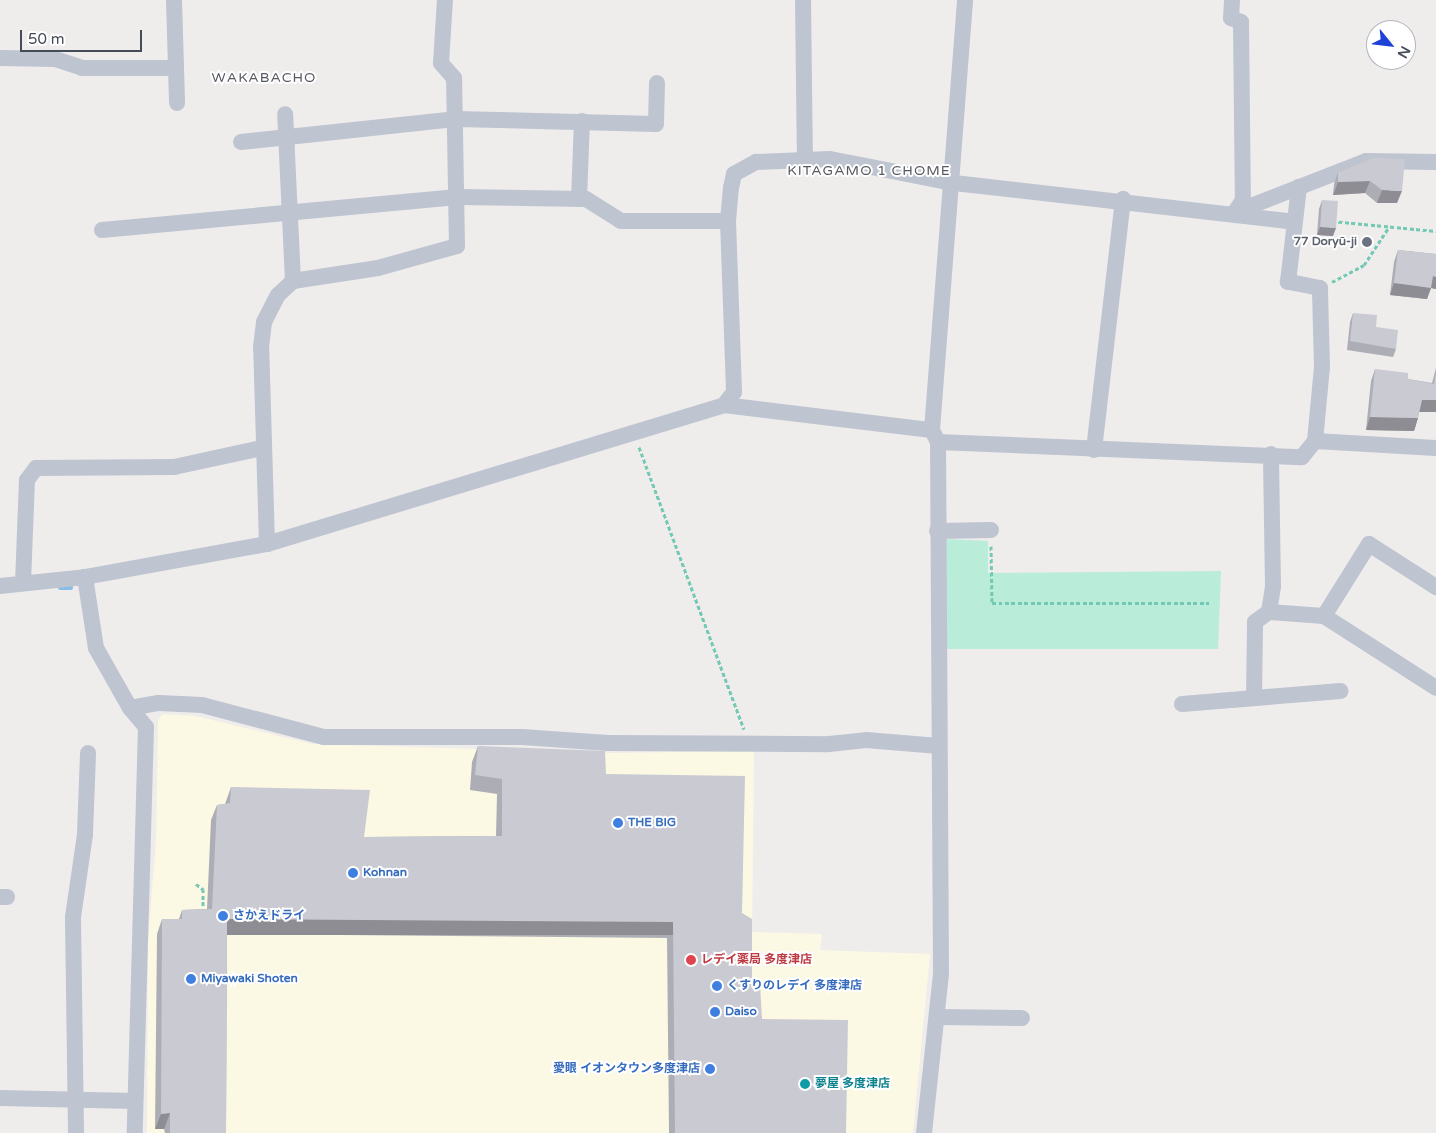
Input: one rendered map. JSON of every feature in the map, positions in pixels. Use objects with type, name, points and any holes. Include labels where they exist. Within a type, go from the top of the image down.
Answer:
[{"type":"street","points":[[174,0],[177,103]]},
{"type":"street","points":[[267,544],[259,387],[264,322],[278,295],[293,281],[378,268],[457,246],[454,78],[441,63],[444,0]]},
{"type":"street","points":[[803,0],[805,157]]},
{"type":"street","points":[[924,1133],[941,974],[935,436],[954,182],[965,0]]},
{"type":"street","points":[[1232,0],[1231,18],[1241,22],[1243,200],[1235,212]]},
{"type":"street","points":[[0,58],[55,59],[82,68],[176,68]]},
{"type":"street","points":[[241,142],[455,119],[656,124],[657,83]]},
{"type":"street","points":[[286,114],[283,137],[293,281]]},
{"type":"street","points":[[579,199],[582,121]]},
{"type":"street","points":[[724,405],[734,392],[728,222],[734,174],[756,162],[805,157],[882,166],[954,182],[1235,212],[1294,222]]},
{"type":"street","points":[[1235,212],[1366,161],[1436,162]]},
{"type":"street","points":[[0,586],[85,577],[267,544],[633,430],[724,405],[935,436],[1094,450],[1271,454],[1302,457],[1315,441],[1322,367],[1320,288],[1288,282],[1299,187]]},
{"type":"street","points":[[102,230],[288,216],[457,197],[579,199],[621,221],[728,222]]},
{"type":"street","points":[[1094,450],[1123,199]]},
{"type":"street","points":[[1315,441],[1436,448]]},
{"type":"street","points":[[23,583],[27,480],[36,468],[174,467],[262,448]]},
{"type":"street","points":[[1269,612],[1274,586],[1271,454]]},
{"type":"street","points":[[937,531],[991,530]]},
{"type":"street","points":[[1324,616],[1369,544],[1436,587]]},
{"type":"street","points":[[85,577],[96,648],[130,708],[146,727],[135,1133]]},
{"type":"street","points":[[1254,698],[1255,622],[1269,612],[1324,616],[1436,688]]},
{"type":"street","points":[[1182,704],[1340,690]]},
{"type":"street","points":[[130,708],[159,703],[202,705],[324,737],[750,744],[866,740],[939,746]]},
{"type":"street","points":[[76,1133],[73,917],[85,835],[88,753]]},
{"type":"street","points":[[937,1018],[1022,1018]]},
{"type":"street","points":[[0,1098],[135,1101]]},
{"type":"path","points":[[1322,220],[1436,231]]},
{"type":"path","points":[[1320,288],[1364,265],[1389,227]]},
{"type":"path","points":[[633,430],[750,744]]},
{"type":"path","points":[[991,530],[992,603],[1209,603]]},
{"type":"path","points":[[196,884],[203,894],[203,921]]},
{"type":"path","points":[[203,894],[210,895]]},
{"type":"shaded area","points":[[163,714],[196,716],[312,744],[610,753],[754,751],[752,932],[822,934],[820,950],[930,954],[913,1133],[147,1133],[148,940],[156,841],[158,720]]},
{"type":"green space","points":[[945,539],[988,541],[988,573],[1221,571],[1218,649],[945,649]]},
{"type":"building","points":[[1372,158],[1405,159],[1402,191],[1382,190],[1370,181],[1338,182],[1338,172]]},
{"type":"building","points":[[1322,200],[1338,201],[1336,228],[1320,227]]},
{"type":"building","points":[[1398,250],[1436,254],[1436,277],[1433,276],[1431,288],[1394,283]]},
{"type":"building","points":[[1353,313],[1377,315],[1376,327],[1398,330],[1396,349],[1350,341]]},
{"type":"building","points":[[1375,369],[1408,373],[1408,379],[1434,384],[1436,373],[1436,400],[1422,400],[1418,418],[1370,417]]},
{"type":"building","points":[[478,746],[605,751],[606,774],[745,776],[742,913],[752,919],[752,984],[760,984],[762,1019],[848,1020],[846,1133],[675,1133],[673,922],[227,919],[226,1133],[170,1133],[170,1113],[161,1114],[162,919],[182,919],[182,910],[212,909],[217,805],[230,803],[231,787],[370,790],[364,837],[502,836],[502,779],[475,775]]},
{"type":"waterway","points":[[60,587],[70,587]]},
{"type":"place","name":"77 Doryū-ji","points":[[1367,242]]},
{"type":"place","name":"THE BIG","points":[[618,823]]},
{"type":"place","name":"Kohnan","points":[[353,873]]},
{"type":"place","name":"さかえドライ","points":[[223,916]]},
{"type":"place","name":"レデイ薬局 多度津店","points":[[691,960]]},
{"type":"place","name":"Miyawaki Shoten","points":[[191,979]]},
{"type":"place","name":"くすりのレデイ 多度津店","points":[[717,986]]},
{"type":"place","name":"Daiso","points":[[715,1012]]},
{"type":"place","name":"愛眼 イオンタウン多度津店","points":[[710,1069]]},
{"type":"place","name":"夢屋 多度津店","points":[[805,1084]]},
{"type":"district","name":"WAKABACHO","points":[[264,78]]},
{"type":"district","name":"KITAGAMO 1 CHOME","points":[[869,171]]}]
